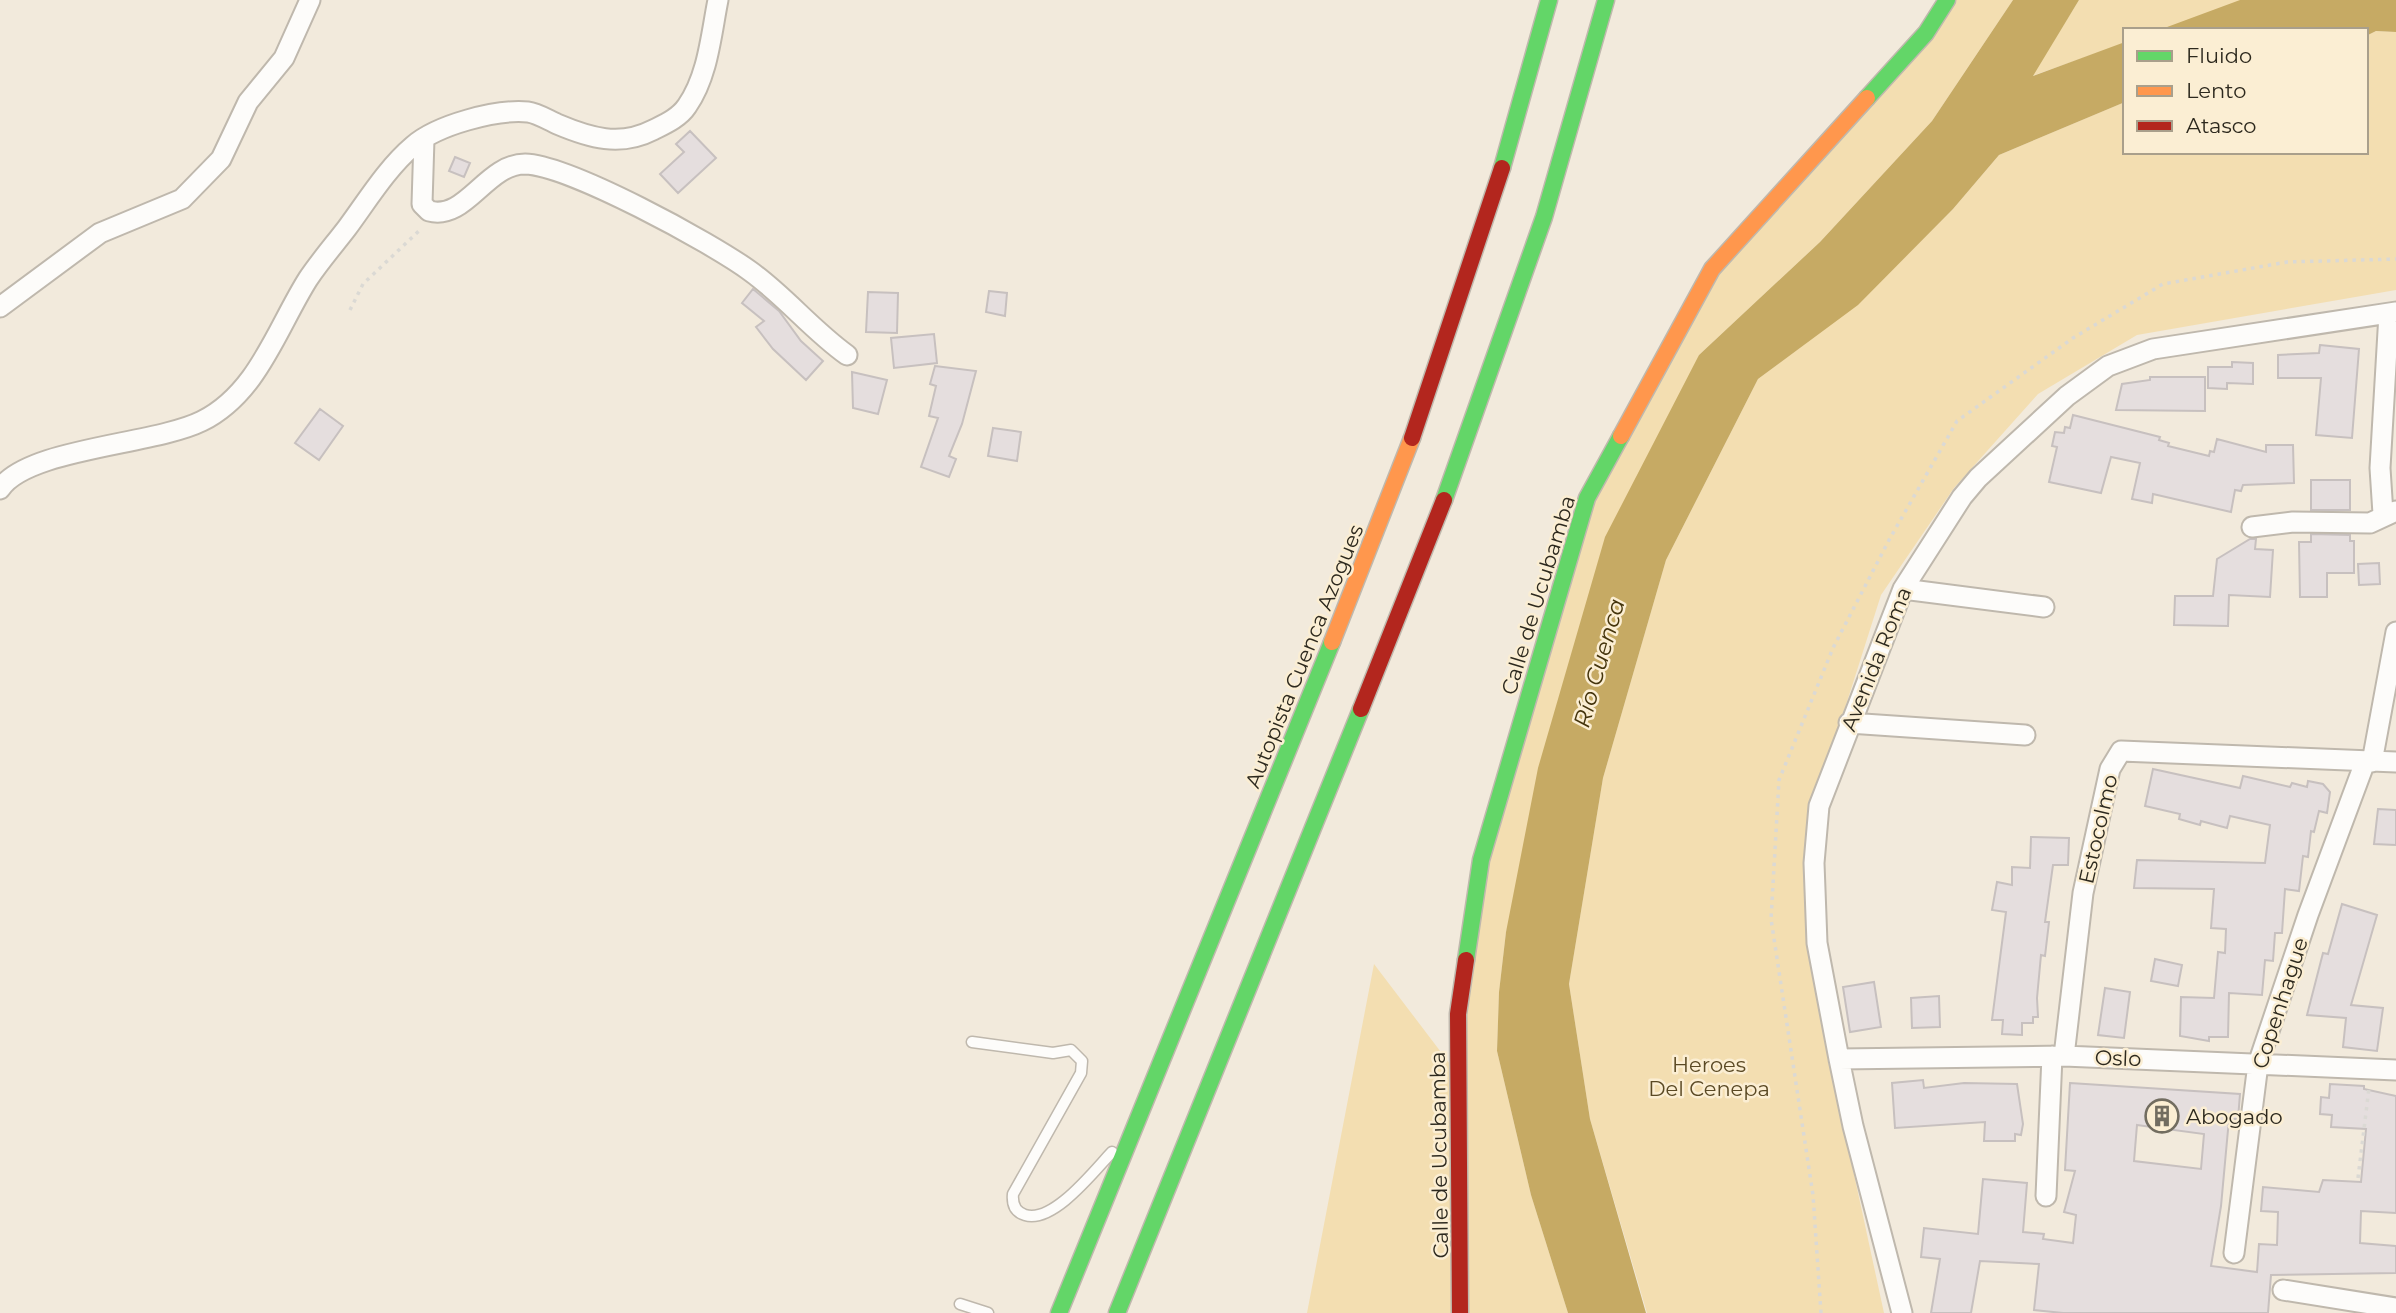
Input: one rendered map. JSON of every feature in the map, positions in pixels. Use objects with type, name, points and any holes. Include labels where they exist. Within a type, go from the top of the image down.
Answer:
[{"type":"main road","name":"Autopista Cuenca Azogues","points":[[1059,1313],[1399,476],[1500,177],[1549,0]]},
{"type":"main road","points":[[1118,1313],[1225,1041],[1406,605],[1475,425],[1568,146],[1606,0]]},
{"type":"main road","name":"Calle de Ucubamba","points":[[1460,1313],[1458,1014],[1481,860],[1587,498],[1712,269],[1926,33],[1947,0]]},
{"type":"street","points":[[0,307],[45,271],[100,233],[183,199],[221,159],[248,102],[284,58],[310,0]]},
{"type":"street","points":[[0,489],[4,482],[30,464],[157,435],[202,421],[228,403],[254,376],[309,277],[366,201],[413,145],[482,114],[530,112],[571,130],[607,141],[628,140],[648,133],[675,118],[686,107],[696,89],[718,0]]},
{"type":"street","points":[[424,139],[422,204],[435,212],[455,207],[498,171],[523,164],[545,168],[599,190],[702,240],[751,272],[847,355]]},
{"type":"street","points":[[2252,527],[2293,522],[2370,523],[2389,513],[2380,468],[2392,313]]},
{"type":"street","name":"Avenida Roma","points":[[1902,1313],[1853,1126],[1839,1059],[1817,943],[1814,863],[1819,806],[1903,589],[1962,497],[1978,478],[2067,396],[2108,366],[2153,349],[2392,313]]},
{"type":"street","points":[[1903,589],[2044,607]]},
{"type":"street","name":"Copenhague","points":[[2234,1253],[2258,1064],[2308,915],[2368,762],[2396,632]]},
{"type":"street","points":[[1849,723],[2025,735]]},
{"type":"street","name":"Estocolmo","points":[[2058,1056],[2083,893],[2110,769],[2122,751],[2396,762]]},
{"type":"street","points":[[2046,1196],[2058,1056]]},
{"type":"street","name":"Oslo","points":[[1839,1059],[2058,1056],[2396,1070]]},
{"type":"street","points":[[2283,1290],[2396,1308]]},
{"type":"lane","points":[[972,1042],[1053,1053],[1071,1051],[1082,1061],[1081,1073],[1013,1194],[1012,1203],[1019,1213],[1030,1217],[1045,1214],[1059,1205],[1131,1131]]},
{"type":"lane","points":[[960,1304],[988,1313]]},
{"type":"path","points":[[350,310],[363,285],[413,239],[435,212]]},
{"type":"path","points":[[2358,1178],[2371,1069]]},
{"type":"path","points":[[1813,1195],[1821,1313]]},
{"type":"green space","points":[[1947,0],[2013,0],[1932,121],[1820,242],[1699,355],[1506,932],[1499,992],[1497,1051],[1531,1195],[1568,1313],[1460,1313],[1458,1014],[1481,860],[1587,498],[1712,269]]},
{"type":"green space","points":[[2079,0],[2243,0],[2166,28],[2123,28],[2123,44],[2032,76]]},
{"type":"green space","name":"Heroes Del Cenepa","points":[[2376,31],[2396,32],[2396,290],[2137,335],[2038,394],[1954,488],[1881,595],[1845,708],[1810,804],[1839,1105],[1884,1313],[1647,1313],[1590,1119],[1569,984],[1603,778],[1666,560],[1758,379],[1805,344],[1901,261],[1953,209],[1999,155],[2123,103],[2123,154],[2368,154],[2368,35]]},
{"type":"green space","points":[[1374,964],[1450,1064],[1452,1313],[1307,1313]]},
{"type":"water","name":"Río Cuenca","points":[[2013,0],[2079,0],[2033,76],[2123,43],[2123,103],[1999,155],[1953,209],[1858,305],[1758,379],[1666,560],[1603,778],[1569,984],[1590,1119],[1646,1313],[1568,1313],[1531,1195],[1497,1051],[1499,992],[1506,932],[1538,768],[1605,537],[1699,355],[1820,242],[1932,121]]},
{"type":"water","points":[[2240,0],[2396,0],[2396,32],[2376,31],[2368,35],[2368,28],[2164,28]]},
{"type":"building","points":[[690,131],[716,158],[678,193],[660,174],[684,152],[676,144]]},
{"type":"building","points":[[455,157],[470,163],[464,177],[449,171]]},
{"type":"building","points":[[753,289],[779,311],[801,341],[823,361],[806,380],[773,349],[756,327],[764,321],[742,303]]},
{"type":"building","points":[[989,291],[1007,293],[1005,316],[986,312]]},
{"type":"building","points":[[868,292],[898,293],[897,333],[866,332]]},
{"type":"building","points":[[934,334],[937,363],[894,368],[891,338]]},
{"type":"building","points":[[2320,345],[2359,349],[2352,438],[2316,435],[2321,378],[2278,378],[2278,355],[2319,353]]},
{"type":"building","points":[[2232,362],[2253,363],[2253,384],[2227,383],[2227,389],[2208,388],[2208,367],[2232,367]]},
{"type":"building","points":[[935,366],[976,371],[962,424],[949,456],[956,459],[949,477],[921,467],[938,418],[929,416],[936,386],[930,384]]},
{"type":"building","points":[[852,372],[887,380],[878,414],[853,408]]},
{"type":"building","points":[[2150,377],[2205,377],[2205,411],[2116,410],[2122,384],[2150,380]]},
{"type":"building","points":[[320,409],[343,426],[319,460],[295,443]]},
{"type":"building","points":[[2073,415],[2160,437],[2159,440],[2169,443],[2168,446],[2209,456],[2210,451],[2214,452],[2217,439],[2266,452],[2266,445],[2293,445],[2294,483],[2243,485],[2241,491],[2235,490],[2231,512],[2153,494],[2152,503],[2132,499],[2140,463],[2111,457],[2101,493],[2049,482],[2057,447],[2052,446],[2055,432],[2064,433],[2065,427],[2070,428]]},
{"type":"building","points":[[993,428],[1021,432],[1017,461],[988,456]]},
{"type":"building","points":[[2311,480],[2350,480],[2350,510],[2311,510]]},
{"type":"building","points":[[2311,534],[2350,535],[2350,541],[2354,541],[2354,573],[2327,573],[2327,597],[2300,597],[2299,542],[2311,542]]},
{"type":"building","points":[[2250,539],[2256,539],[2255,549],[2273,550],[2270,597],[2229,595],[2228,626],[2174,625],[2175,596],[2213,596],[2217,559]]},
{"type":"building","points":[[2379,563],[2380,584],[2359,585],[2358,564]]},
{"type":"building","points":[[2153,769],[2240,788],[2243,776],[2290,787],[2292,783],[2307,787],[2308,781],[2323,784],[2330,792],[2327,813],[2319,811],[2314,832],[2311,831],[2308,857],[2303,856],[2299,891],[2285,889],[2282,933],[2275,933],[2273,961],[2265,960],[2262,995],[2229,993],[2228,1037],[2209,1037],[2209,1041],[2180,1036],[2181,997],[2214,998],[2218,952],[2225,953],[2226,929],[2211,928],[2214,889],[2134,888],[2137,860],[2265,863],[2270,825],[2230,816],[2227,828],[2201,821],[2200,825],[2179,819],[2180,814],[2145,806]]},
{"type":"building","points":[[2378,809],[2396,810],[2396,845],[2374,844]]},
{"type":"building","points":[[2031,837],[2069,838],[2068,865],[2053,865],[2045,922],[2049,922],[2045,956],[2041,955],[2038,1017],[2033,1017],[2033,1023],[2022,1023],[2022,1035],[2002,1034],[2003,1020],[1992,1020],[2006,912],[1992,910],[1997,882],[2012,885],[2012,867],[2030,868]]},
{"type":"building","points":[[2342,904],[2377,915],[2351,1005],[2383,1008],[2377,1051],[2343,1047],[2346,1018],[2307,1015],[2323,953],[2328,954]]},
{"type":"building","points":[[2155,959],[2182,965],[2178,986],[2151,981]]},
{"type":"building","points":[[1874,982],[1881,1027],[1850,1032],[1843,987]]},
{"type":"building","points":[[2105,988],[2130,992],[2124,1038],[2098,1035]]},
{"type":"building","points":[[1939,996],[1940,1027],[1912,1028],[1911,998]]},
{"type":"building","points":[[1923,1080],[1924,1088],[1964,1083],[2017,1084],[2023,1124],[2021,1135],[2015,1134],[2015,1141],[1984,1141],[1985,1122],[1895,1128],[1892,1083]]},
{"type":"building","points":[[2070,1083],[2240,1094],[2238,1119],[2229,1119],[2221,1206],[2211,1266],[2257,1272],[2259,1244],[2277,1245],[2278,1212],[2261,1211],[2263,1187],[2319,1192],[2323,1180],[2361,1182],[2366,1129],[2331,1127],[2332,1115],[2320,1114],[2321,1097],[2329,1098],[2330,1084],[2364,1086],[2364,1089],[2396,1096],[2396,1213],[2361,1211],[2360,1243],[2396,1246],[2396,1273],[2271,1275],[2268,1313],[2063,1313],[2034,1310],[2039,1264],[1980,1261],[1971,1313],[1931,1313],[1940,1259],[1921,1257],[1924,1228],[1978,1234],[1983,1179],[2027,1183],[2023,1232],[2044,1234],[2043,1239],[2073,1243],[2076,1215],[2064,1212],[2075,1171],[2065,1170]],"holes":[[[2137,1125],[2204,1134],[2201,1169],[2134,1161]]]},
{"type":"traffic: fast","points":[[1502,168],[1549,0]]},
{"type":"traffic: fast","points":[[1444,500],[1544,217],[1606,0]]},
{"type":"traffic: fast","points":[[1867,98],[1926,33],[1947,0]]},
{"type":"traffic: fast","points":[[1466,960],[1481,860],[1587,498],[1621,436]]},
{"type":"traffic: fast","points":[[1059,1313],[1332,642]]},
{"type":"traffic: fast","points":[[1117,1313],[1361,709]]},
{"type":"traffic: slow","points":[[1621,436],[1712,269],[1867,98]]},
{"type":"traffic: slow","points":[[1332,642],[1412,438]]},
{"type":"traffic: jam","points":[[1412,438],[1502,168]]},
{"type":"traffic: jam","points":[[1361,709],[1444,500]]},
{"type":"traffic: jam","points":[[1460,1313],[1458,1014],[1466,960]]},
{"type":"place","name":"Abogado","points":[[2162,1116]]}]
